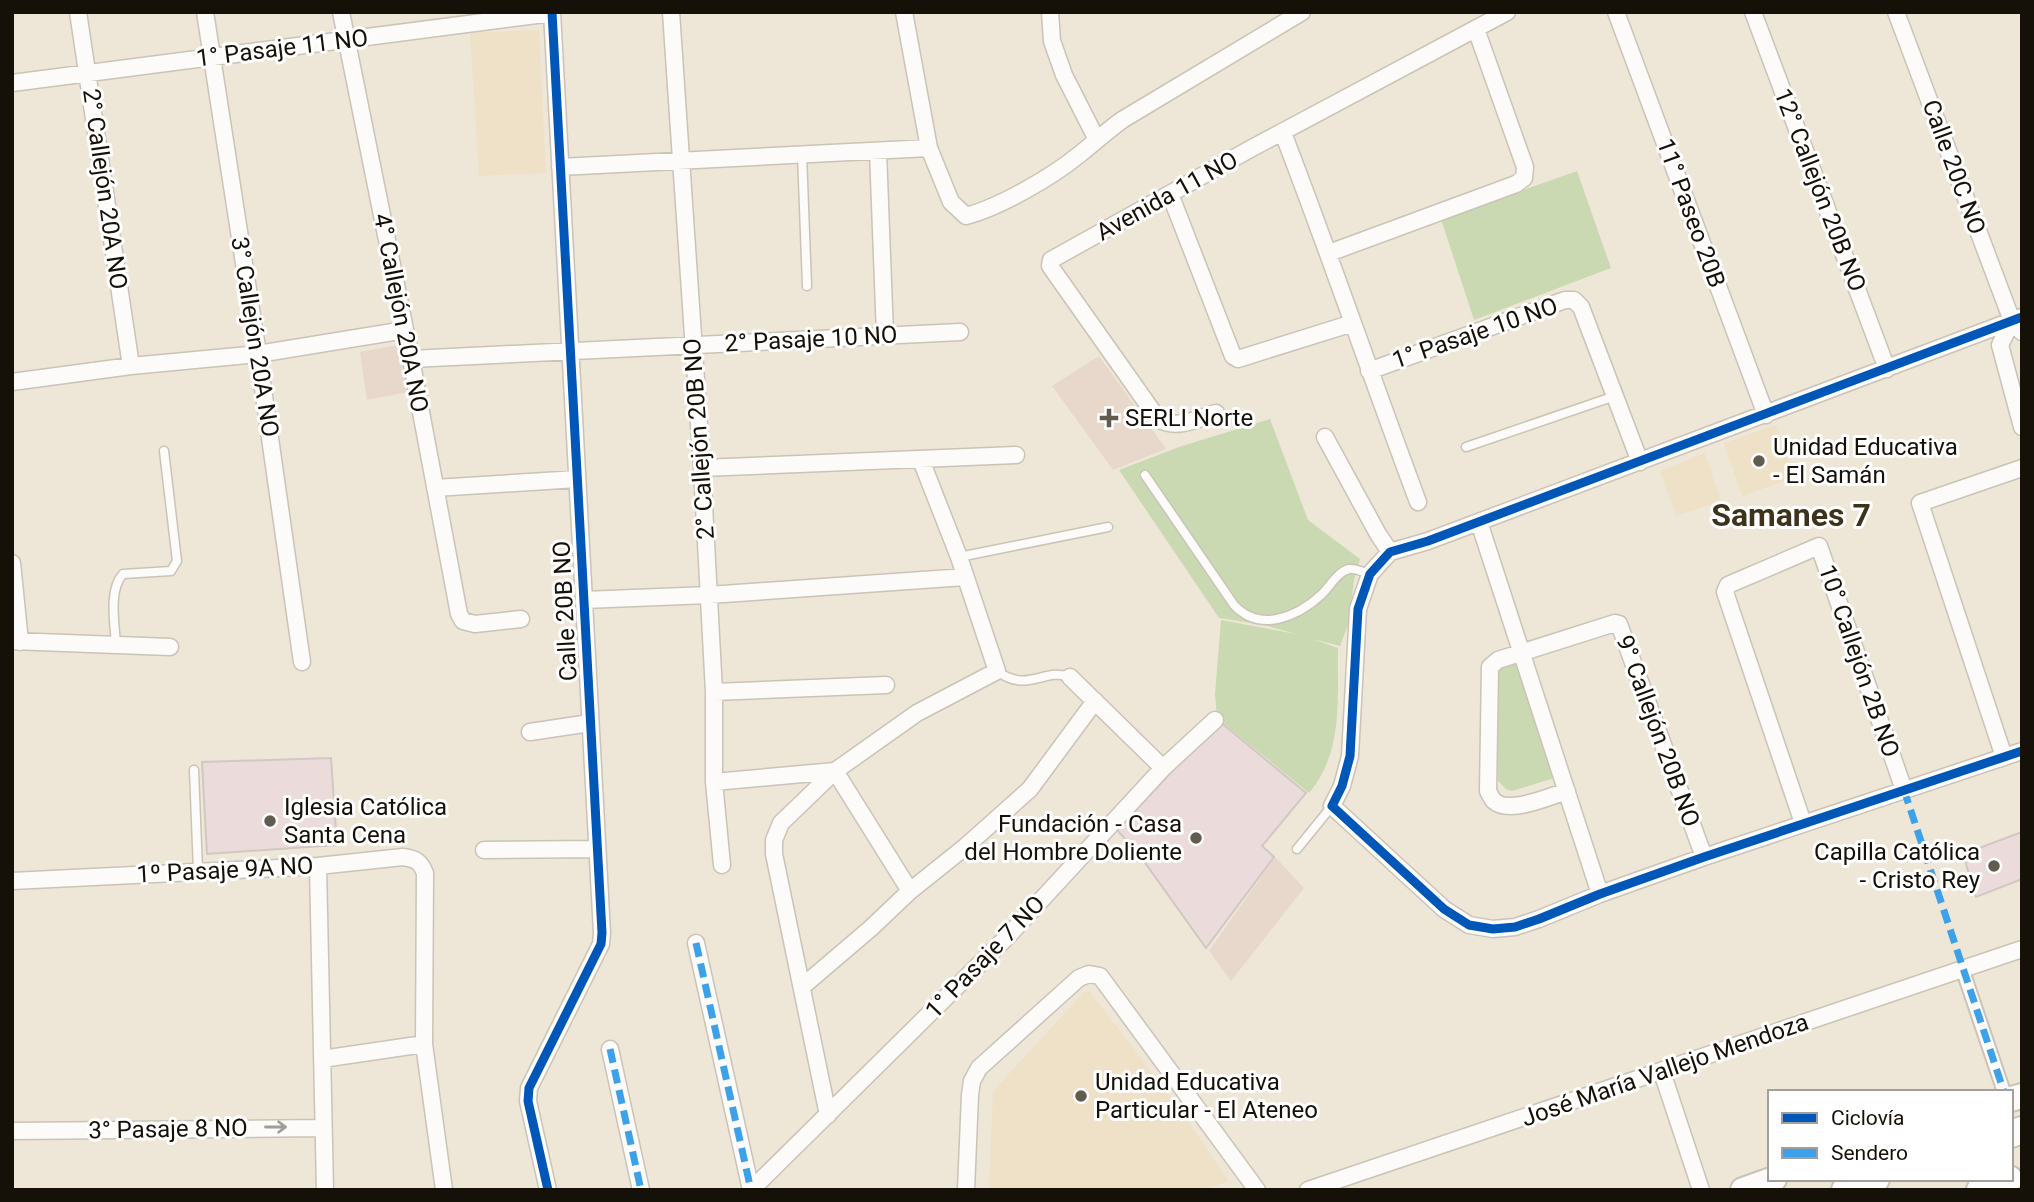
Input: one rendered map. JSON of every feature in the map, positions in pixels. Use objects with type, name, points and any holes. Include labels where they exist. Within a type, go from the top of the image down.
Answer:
[{"type":"highway","points":[[1845,1190],[1870,1181]]},
{"type":"highway","points":[[1980,1190],[2005,1181]]},
{"type":"main road","points":[[1743,1190],[1768,1181]]},
{"type":"street","name":"2° Callejón 20A NO","points":[[78,12],[131,366]]},
{"type":"street","name":"3° Callejón 20A NO","points":[[205,12],[302,662]]},
{"type":"street","name":"4° Callejón 20A NO","points":[[341,12],[459,614],[463,621],[475,624],[522,619]]},
{"type":"street","name":"2° Callejón 20B NO","points":[[671,12],[702,468],[714,692],[714,782],[722,865]]},
{"type":"street","points":[[904,12],[929,148],[951,202],[966,216],[987,211],[1028,188],[1080,155],[1096,138],[1134,113],[1301,12]]},
{"type":"street","points":[[1050,12],[1052,41],[1064,75],[1096,138]]},
{"type":"street","name":"Avenida 11 NO","points":[[1216,413],[1178,424],[1168,425],[1158,419],[1049,266],[1051,260],[1507,12]]},
{"type":"street","name":"11° Paseo 20B","points":[[1616,12],[1766,415]]},
{"type":"street","name":"12° Callejón 20B NO","points":[[1753,12],[1887,369]]},
{"type":"street","name":"Calle 20C NO","points":[[1896,12],[2018,324]]},
{"type":"street","name":"1° Pasaje 11 NO","points":[[12,83],[552,13]]},
{"type":"street","name":"Calle 20B NO","points":[[548,1190],[528,1101],[529,1088],[601,944],[552,13]]},
{"type":"street","points":[[1329,253],[1516,184],[1524,178],[1525,167],[1476,30]]},
{"type":"street","points":[[1283,133],[1418,502]]},
{"type":"street","points":[[560,167],[929,148]]},
{"type":"street","points":[[878,150],[885,335]]},
{"type":"street","points":[[1170,194],[1233,356],[1238,359],[1353,323]]},
{"type":"street","name":"1° Pasaje 10 NO","points":[[1368,371],[1565,300],[1574,300],[1581,307],[1640,462]]},
{"type":"street","points":[[2018,324],[1887,369],[1479,522],[1390,552],[1370,574],[1358,609],[1350,756],[1342,786],[1332,806],[1444,909],[1469,925],[1493,929],[1515,928],[1704,857],[2022,751]]},
{"type":"street","points":[[2018,324],[2000,345],[2022,427]]},
{"type":"street","points":[[12,382],[131,366],[258,354],[405,330]]},
{"type":"street","name":"2° Pasaje 10 NO","points":[[411,359],[960,332]]},
{"type":"street","points":[[1325,437],[1390,552]]},
{"type":"street","points":[[702,468],[1016,454]]},
{"type":"street","points":[[828,1115],[774,854],[774,840],[781,823],[835,771],[917,713],[997,671],[959,557],[921,460]]},
{"type":"street","points":[[2004,757],[1920,503],[2022,468]]},
{"type":"street","points":[[435,488],[577,479]]},
{"type":"street","points":[[1479,522],[1600,894]]},
{"type":"street","name":"10° Callejón 2B NO","points":[[1803,823],[1725,592],[1728,585],[1819,546],[1904,790]]},
{"type":"street","points":[[12,563],[16,642],[170,648]]},
{"type":"street","points":[[584,600],[709,595],[965,576]]},
{"type":"street","name":"9° Callejón 20B NO","points":[[1521,654],[1615,623],[1619,624],[1704,857]]},
{"type":"street","points":[[1521,654],[1498,660],[1490,667],[1488,791],[1495,802],[1505,806],[1519,806],[1567,790]]},
{"type":"street","points":[[1070,677],[1163,768]]},
{"type":"street","points":[[714,692],[886,685]]},
{"type":"street","points":[[803,986],[1030,789],[1095,701]]},
{"type":"street","name":"1° Pasaje 7 NO","points":[[751,1190],[1008,936],[1163,768],[1215,720]]},
{"type":"street","points":[[530,732],[590,723]]},
{"type":"street","points":[[714,782],[835,771]]},
{"type":"street","points":[[835,771],[910,891]]},
{"type":"street","points":[[484,850],[597,849]]},
{"type":"street","name":"1º Pasaje 9A NO","points":[[12,881],[318,866],[403,857],[416,859],[425,873],[424,1044]]},
{"type":"street","points":[[318,866],[325,1190]]},
{"type":"street","points":[[696,943],[751,1190]]},
{"type":"street","name":"José María Vallejo Mendoza","points":[[1308,1190],[2022,949]]},
{"type":"street","points":[[1962,968],[2003,1090]]},
{"type":"street","points":[[967,1190],[970,1095],[972,1081],[979,1068],[1079,978],[1089,974],[1100,976],[1257,1190]]},
{"type":"street","points":[[322,1059],[424,1044],[444,1190]]},
{"type":"street","points":[[610,1049],[640,1190]]},
{"type":"street","points":[[1662,1072],[1701,1190]]},
{"type":"street","name":"3° Pasaje 8 NO","points":[[12,1131],[323,1128]]},
{"type":"lane","points":[[802,154],[807,286]]},
{"type":"lane","points":[[1466,447],[1615,396]]},
{"type":"lane","points":[[116,645],[115,587],[119,578],[123,575],[171,571],[177,561],[164,451]]},
{"type":"lane","points":[[1145,475],[1234,606],[1248,616],[1275,621],[1285,619],[1321,596],[1345,570],[1352,568],[1370,574]]},
{"type":"lane","points":[[959,557],[1108,527]]},
{"type":"lane","points":[[997,671],[1009,680],[1025,682],[1063,674],[1070,677]]},
{"type":"lane","points":[[194,769],[198,871]]},
{"type":"lane","points":[[1297,849],[1332,806]]},
{"type":"shaded area","points":[[539,30],[546,173],[479,176],[470,33]]},
{"type":"shaded area","points":[[398,345],[408,392],[367,400],[360,352]]},
{"type":"shaded area","name":"SERLI Norte","points":[[1099,356],[1166,449],[1113,470],[1052,386]]},
{"type":"shaded area","name":"Unidad Educativa - El Samán","points":[[1776,425],[1794,478],[1742,496],[1724,443]]},
{"type":"shaded area","points":[[1705,453],[1721,501],[1676,516],[1660,471]]},
{"type":"shaded area","points":[[1275,857],[1304,888],[1231,981],[1209,951]]},
{"type":"shaded area","name":"Unidad Educativa Particular - El Ateneo","points":[[1084,992],[1090,992],[1176,1104],[1229,1181],[1204,1190],[989,1190],[993,1091]]},
{"type":"green space","points":[[1577,171],[1611,268],[1474,320],[1441,219]]},
{"type":"green space","points":[[1270,419],[1308,520],[1360,559],[1354,580],[1349,622],[1340,646],[1312,639],[1338,648],[1338,705],[1328,760],[1309,793],[1217,718],[1215,694],[1221,620],[1296,634],[1264,625],[1219,618],[1119,470],[1179,447]]},
{"type":"green space","points":[[1519,661],[1558,777],[1512,791],[1498,781],[1498,671],[1501,667]]},
{"type":"building","name":"Fundación - Casa del Hombre Doliente","points":[[1219,721],[1306,793],[1262,846],[1274,857],[1206,948],[1138,853],[1117,830]]},
{"type":"building","name":"Iglesia Católica Santa Cena","points":[[331,758],[337,845],[207,854],[202,762]]},
{"type":"building","name":"Capilla Católica - Cristo Rey","points":[[2022,832],[2022,879],[1976,897],[1963,854]]},
{"type":"marked path","points":[[1904,790],[2003,1090]]},
{"type":"marked path","points":[[696,943],[751,1190]]},
{"type":"marked path","points":[[610,1049],[641,1190]]},
{"type":"cycle path","points":[[548,1190],[528,1101],[529,1088],[601,944],[602,933],[552,12]]},
{"type":"cycle path","points":[[2022,317],[1428,541],[1390,552],[1370,574],[1358,609],[1350,756],[1342,786],[1332,806],[1444,909],[1469,925],[1493,929],[1515,927],[1539,919],[1704,857],[2022,751]]},
{"type":"place","name":"SERLI Norte","points":[[1109,418]]},
{"type":"place","name":"Unidad Educativa - El Samán","points":[[1759,461]]},
{"type":"place","name":"Iglesia Católica Santa Cena","points":[[270,821]]},
{"type":"place","name":"Fundación - Casa del Hombre Doliente","points":[[1196,838]]},
{"type":"place","name":"Capilla Católica - Cristo Rey","points":[[1994,866]]},
{"type":"place","name":"Unidad Educativa Particular - El Ateneo","points":[[1081,1096]]},
{"type":"district","name":"Samanes 7","points":[[1791,515]]}]
